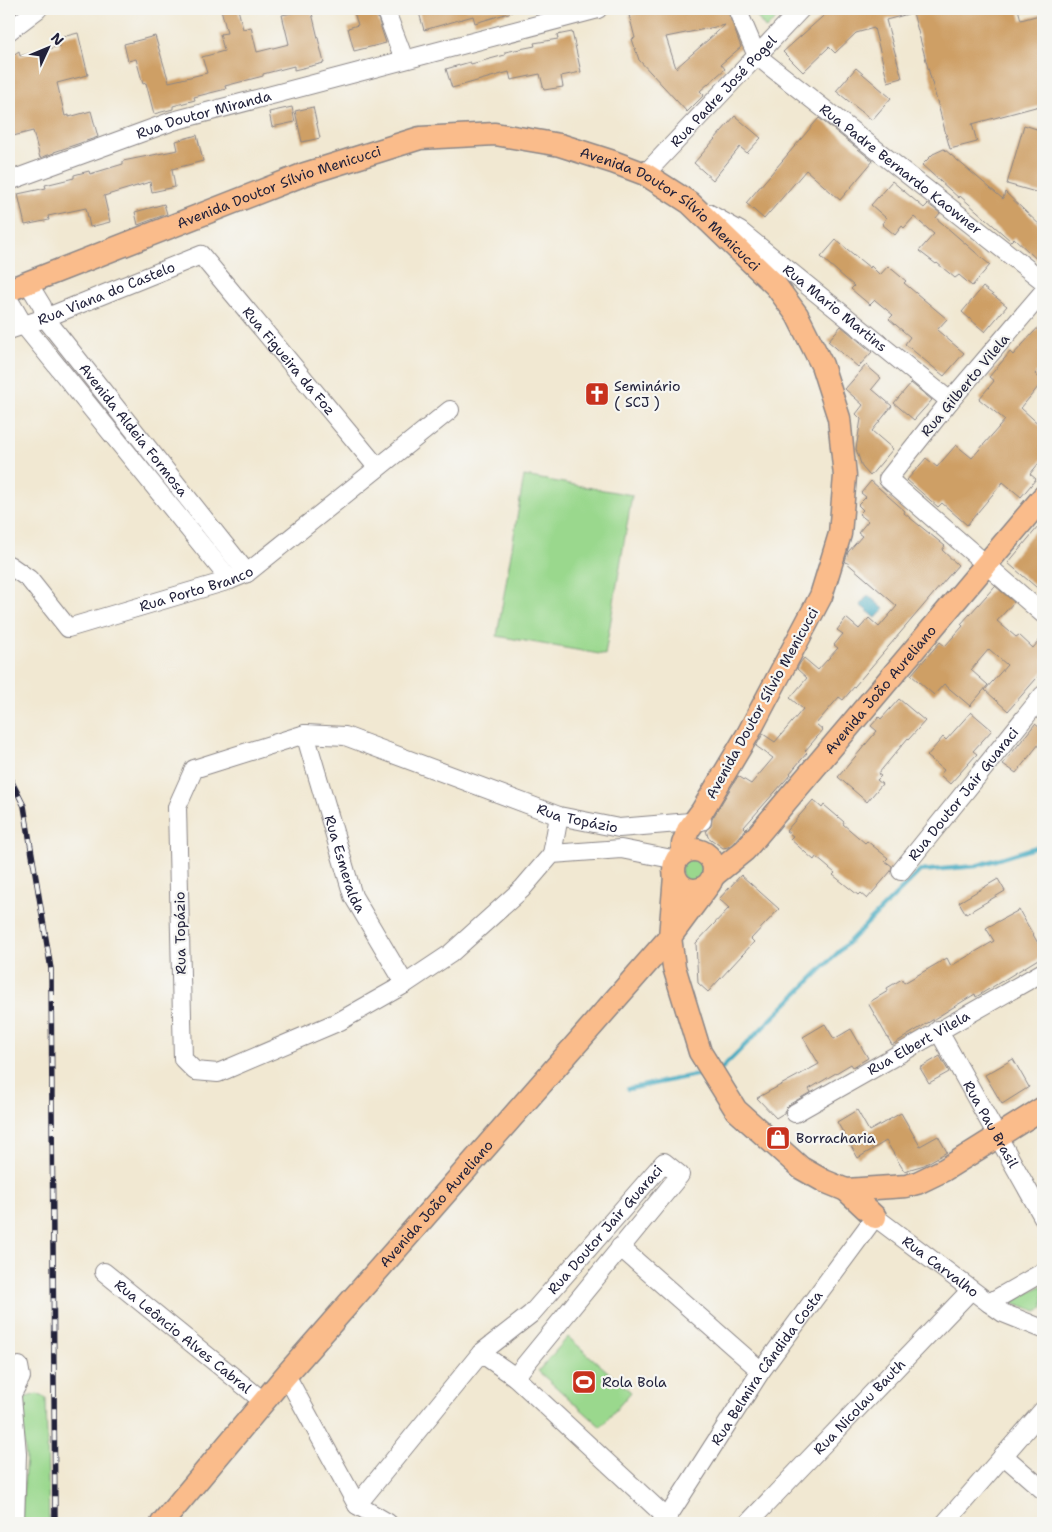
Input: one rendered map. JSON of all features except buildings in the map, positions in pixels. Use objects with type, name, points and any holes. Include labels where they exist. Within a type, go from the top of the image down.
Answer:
[{"type":"main road","name":"Avenida Doutor Sílvio Menicucci","points":[[19,286],[305,174],[420,138],[495,134],[560,146],[645,174],[690,203],[776,286],[797,315],[822,365],[839,418],[845,476],[840,534],[821,596],[748,734],[700,817],[685,837],[695,865],[670,937],[674,967],[700,1052],[736,1110],[801,1168],[824,1181],[846,1190],[906,1186],[918,1183],[944,1170],[1043,1108]]},
{"type":"main road","name":"Avenida João Aureliano","points":[[162,1523],[263,1401],[670,937],[695,865],[746,850],[1043,497]]},
{"type":"main road","name":"Rua Carvalho","points":[[846,1190],[875,1217]]},
{"type":"street","points":[[9,31],[38,9]]},
{"type":"street","points":[[384,9],[404,59]]},
{"type":"street","name":"Rua Doutor Miranda","points":[[9,180],[173,121],[404,59],[559,14],[598,9]]},
{"type":"street","points":[[737,9],[757,56]]},
{"type":"street","name":"Rua Padre José Pogel","points":[[645,174],[801,9]]},
{"type":"street","name":"Rua Padre Bernardo Kaowner","points":[[757,56],[1043,281]]},
{"type":"street","name":"Rua Mario Martins","points":[[690,203],[740,231],[950,401]]},
{"type":"street","name":"Rua Viana do Castelo","points":[[16,327],[45,318],[201,255]]},
{"type":"street","name":"Rua Figueira da Foz","points":[[201,255],[378,467]]},
{"type":"street","name":"Avenida Aldeia Formosa","points":[[19,286],[42,306],[45,318],[247,573]]},
{"type":"street","name":"Rua Gilberto Vilela","points":[[986,564],[888,479],[950,401],[1043,292]]},
{"type":"street","name":"Avenida Aldeia Formosa","points":[[9,300],[16,327],[59,368],[230,580]]},
{"type":"street","points":[[59,368],[76,356]]},
{"type":"street","points":[[101,420],[117,408]]},
{"type":"street","name":"Rua Porto Branco","points":[[9,565],[29,579],[68,628],[230,580],[247,573],[450,410]]},
{"type":"street","points":[[150,483],[166,470]]},
{"type":"street","points":[[189,530],[204,518]]},
{"type":"street","points":[[986,564],[1043,614]]},
{"type":"street","name":"Rua Doutor Jair Guaraci","points":[[901,871],[1043,695]]},
{"type":"street","name":"Rua Topázio","points":[[695,865],[621,849],[552,854],[522,888],[450,954],[405,984],[340,1021],[218,1073],[195,1071],[183,1059],[177,807],[194,769],[305,734],[345,736],[559,816],[619,828],[700,817]]},
{"type":"street","name":"Rua Esmeralda","points":[[305,734],[353,896],[405,984]]},
{"type":"street","points":[[552,854],[559,816]]},
{"type":"street","points":[[619,828],[621,849]]},
{"type":"street","name":"Rua Elbert Vilela","points":[[795,1113],[1043,972]]},
{"type":"street","name":"Rua Pau Brasil","points":[[938,1030],[1043,1217]]},
{"type":"street","name":"Rua Doutor Jair Guaraci","points":[[358,1505],[481,1353],[531,1314],[664,1162],[680,1175],[515,1377]]},
{"type":"street","name":"Rua Carvalho","points":[[875,1217],[970,1291],[1003,1313],[1041,1326]]},
{"type":"street","name":"Rua Belmira Cândida Costa","points":[[664,1520],[761,1371],[875,1217]]},
{"type":"street","points":[[620,1247],[761,1371]]},
{"type":"street","name":"Rua Leôncio Alves Cabral","points":[[104,1272],[263,1401]]},
{"type":"street","points":[[989,1303],[1043,1272]]},
{"type":"street","name":"Rua Nicolau Bauth","points":[[748,1523],[970,1291]]},
{"type":"street","points":[[481,1353],[515,1377],[664,1520]]},
{"type":"street","points":[[15,1523],[17,1453],[10,1398],[21,1377],[19,1366]]},
{"type":"street","points":[[286,1375],[358,1505],[388,1523]]},
{"type":"street","points":[[945,1523],[1043,1410]]},
{"type":"street","points":[[1004,1455],[1043,1490]]},
{"type":"green space","points":[[751,9],[786,9],[766,29]]},
{"type":"green space","points":[[524,476],[632,495],[605,655],[497,636]]},
{"type":"green space","points":[[693,858],[698,859],[704,865],[704,875],[698,881],[693,882],[688,881],[682,875],[681,870],[682,865],[688,859]]},
{"type":"green space","points":[[1043,1285],[1043,1308],[1037,1311],[1011,1302]]},
{"type":"green space","name":"Rola Bola","points":[[568,1337],[631,1392],[601,1427],[538,1371]]},
{"type":"green space","points":[[37,1394],[46,1398],[49,1523],[21,1523],[26,1457],[17,1400]]},
{"type":"water","points":[[868,595],[884,609],[876,618],[860,605]]},
{"type":"waterway","points":[[718,1070],[920,871],[976,866],[1043,845]]},
{"type":"waterway","points":[[628,1089],[705,1073]]},
{"type":"railway","points":[[9,776],[24,806],[51,969],[55,1523]]},
{"type":"place","name":"Seminário ( SCJ )","points":[[597,394]]},
{"type":"place","name":"Borracharia","points":[[778,1138]]},
{"type":"place","name":"Rola Bola","points":[[584,1382]]}]
